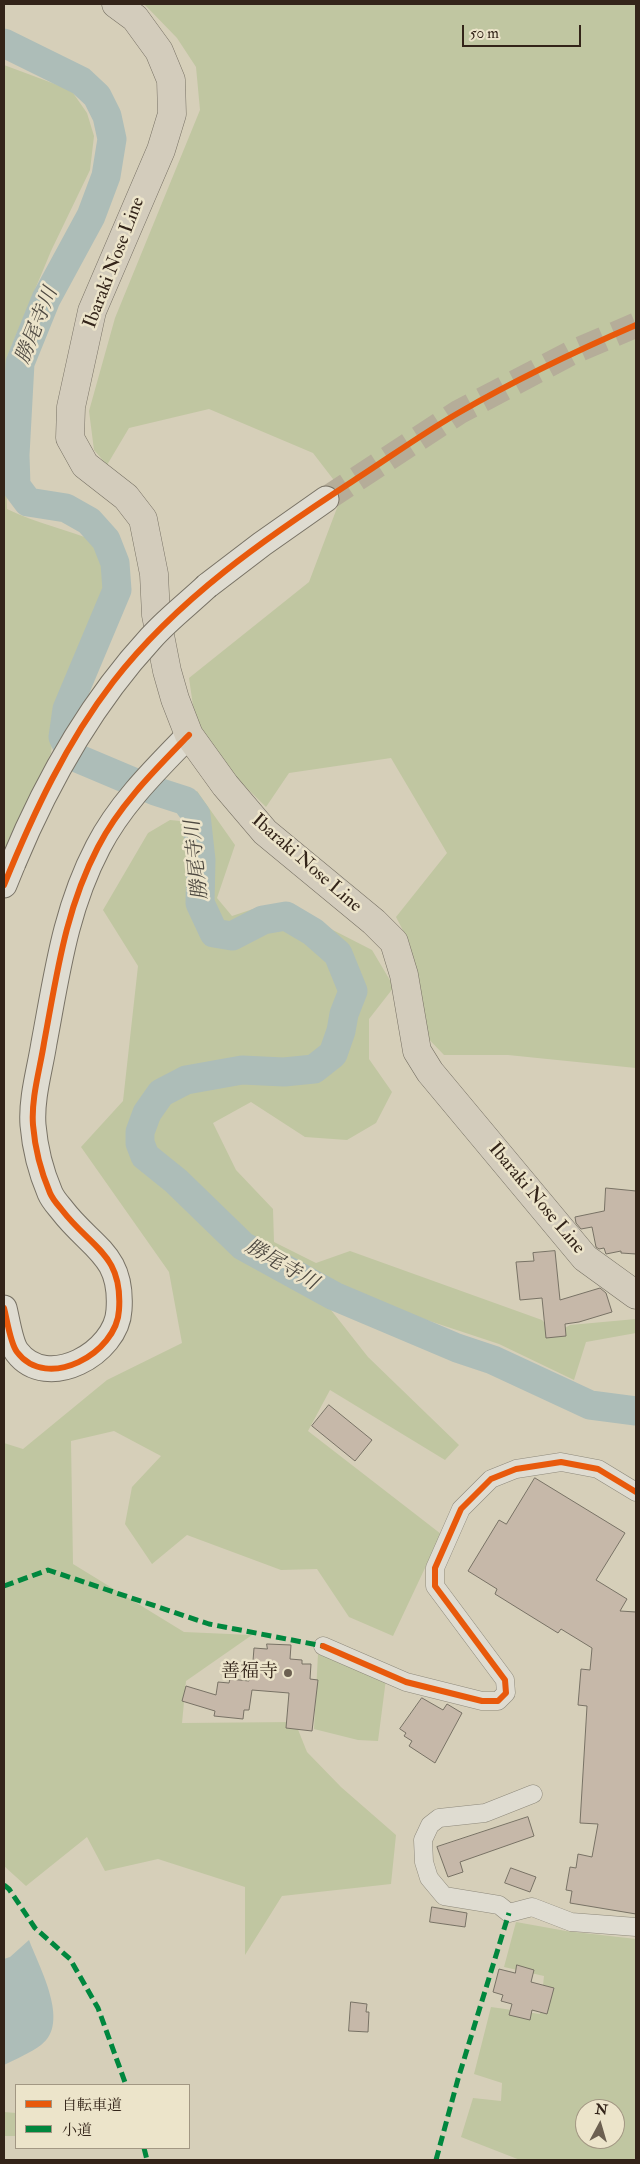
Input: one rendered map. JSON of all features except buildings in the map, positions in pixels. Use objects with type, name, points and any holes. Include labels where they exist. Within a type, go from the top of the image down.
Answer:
[{"type":"main road","name":"Ibaraki Nose Line","points":[[116,4],[135,18],[159,51],[171,80],[172,114],[161,150],[92,311],[71,407],[70,438],[85,465],[126,497],[143,519],[154,574],[156,615],[167,671],[175,699],[181,743],[225,785],[265,832],[374,922],[394,942],[404,975],[417,1051],[430,1072],[585,1258],[636,1295]]},
{"type":"street","points":[[8,874],[34,812],[68,749],[113,682],[152,636],[207,586],[326,498]]},
{"type":"street","points":[[4,1308],[16,1351],[32,1365],[51,1369],[75,1364],[96,1351],[111,1336],[119,1312],[119,1289],[114,1267],[98,1247],[74,1226],[51,1196],[39,1162],[33,1124],[35,1093],[68,920],[81,881],[99,845],[135,792],[181,743]]},
{"type":"street","points":[[323,1646],[406,1682],[482,1701],[498,1701],[506,1693],[505,1680],[435,1586],[435,1568],[461,1509],[491,1479],[516,1469],[561,1462],[598,1469],[636,1492]]},
{"type":"street","points":[[533,1794],[484,1813],[439,1818],[430,1824],[423,1840],[424,1862],[429,1878],[444,1896],[499,1905],[509,1913],[532,1907],[571,1922],[636,1928]]},
{"type":"green space","points":[[144,4],[636,4],[636,1068],[508,1055],[444,1055],[419,1029],[410,944],[396,917],[447,853],[391,758],[289,773],[266,807],[198,740],[189,678],[309,582],[343,492],[313,453],[209,409],[129,428],[107,465],[94,450],[89,411],[115,318],[200,110],[196,67],[177,38]]},
{"type":"green space","points":[[4,65],[71,90],[87,113],[94,136],[90,170],[51,251],[7,357],[5,434],[7,509],[98,542],[105,565],[107,597],[56,707],[51,753],[4,851]]},
{"type":"green space","points":[[197,791],[235,845],[217,898],[232,916],[256,908],[255,917],[232,931],[219,926],[206,902],[207,861],[201,816],[190,797]]},
{"type":"green space","points":[[170,820],[190,822],[194,860],[192,904],[208,937],[232,942],[264,928],[285,923],[311,937],[334,957],[344,991],[336,1012],[327,1049],[311,1062],[241,1064],[184,1072],[156,1088],[141,1111],[134,1129],[134,1141],[139,1159],[233,1251],[331,1310],[368,1357],[459,1445],[445,1460],[330,1390],[308,1431],[441,1534],[393,1636],[349,1617],[317,1569],[281,1570],[187,1535],[152,1564],[125,1524],[132,1487],[161,1456],[114,1431],[71,1441],[73,1564],[184,1632],[252,1635],[186,1681],[182,1723],[295,1722],[307,1752],[341,1787],[396,1835],[391,1884],[282,1896],[245,1955],[245,1887],[158,1859],[105,1871],[87,1837],[26,1886],[4,1866],[4,1443],[23,1449],[107,1380],[182,1343],[169,1272],[81,1147],[123,1101],[138,966],[103,910],[148,833]]},
{"type":"green space","points":[[315,927],[327,927],[372,950],[394,987],[369,1019],[369,1059],[392,1092],[376,1123],[347,1140],[305,1137],[251,1102],[213,1123],[236,1170],[273,1209],[274,1242],[316,1263],[350,1251],[542,1320],[554,1334],[570,1325],[636,1319],[636,1333],[586,1342],[574,1380],[499,1344],[339,1291],[247,1243],[182,1180],[152,1156],[146,1143],[146,1135],[151,1116],[163,1097],[189,1085],[240,1074],[282,1077],[315,1072],[336,1057],[356,992],[340,951]]},
{"type":"green space","points":[[318,1654],[386,1679],[378,1741],[358,1740],[314,1729]]},
{"type":"green space","points":[[516,1922],[566,1931],[636,1939],[636,2160],[520,2160],[461,2137],[473,2098],[501,2101],[502,2083],[474,2074],[491,2007],[540,2014],[544,1976],[504,1967]]},
{"type":"green space","points":[[4,2112],[15,2113],[15,2136],[4,2136]]},
{"type":"shaded area","points":[[29,1940],[50,1994],[53,2023],[50,2035],[41,2045],[4,2065],[4,1959],[10,1957]]},
{"type":"waterway","name":"勝尾寺川","points":[[4,43],[81,81],[97,96],[107,116],[112,139],[106,176],[91,216],[46,299],[20,363],[15,455],[16,486],[28,502],[66,508],[89,521],[106,540],[115,563],[117,590],[67,709],[63,737],[72,756],[155,791],[186,801],[196,815],[201,860],[200,903],[214,933],[232,936],[263,920],[286,916],[313,932],[338,954],[353,991],[344,1014],[341,1031],[333,1054],[314,1069],[284,1072],[242,1070],[186,1080],[161,1093],[147,1113],[140,1132],[140,1143],[145,1156],[176,1181],[243,1246],[334,1296],[457,1348],[493,1360],[590,1405],[636,1411]]},
{"type":"tunnel","points":[[326,499],[459,412],[571,353],[636,325]]},
{"type":"marked path","points":[[4,1586],[48,1570],[209,1624],[323,1646]]},
{"type":"marked path","points":[[4,1885],[9,1889],[35,1928],[70,1959],[98,2008],[126,2084]]},
{"type":"marked path","points":[[436,2160],[458,2079],[509,1913]]},
{"type":"marked path","points":[[144,2149],[147,2160]]},
{"type":"cycle path","points":[[4,885],[39,806],[80,729],[113,682],[138,652],[165,623],[194,597],[225,571],[288,524],[446,420],[525,377],[636,325]]},
{"type":"cycle path","points":[[4,1308],[11,1337],[17,1352],[30,1363],[45,1368],[62,1368],[94,1353],[115,1326],[119,1310],[119,1291],[116,1276],[103,1253],[73,1223],[56,1202],[50,1193],[44,1177],[34,1134],[35,1094],[53,992],[77,894],[98,847],[117,816],[152,774],[189,735]]},
{"type":"cycle path","points":[[323,1646],[406,1682],[482,1701],[498,1701],[506,1693],[505,1680],[435,1586],[435,1568],[461,1509],[491,1479],[516,1469],[561,1462],[598,1469],[636,1492]]},
{"type":"place","name":"善福寺","points":[[288,1673]]}]
